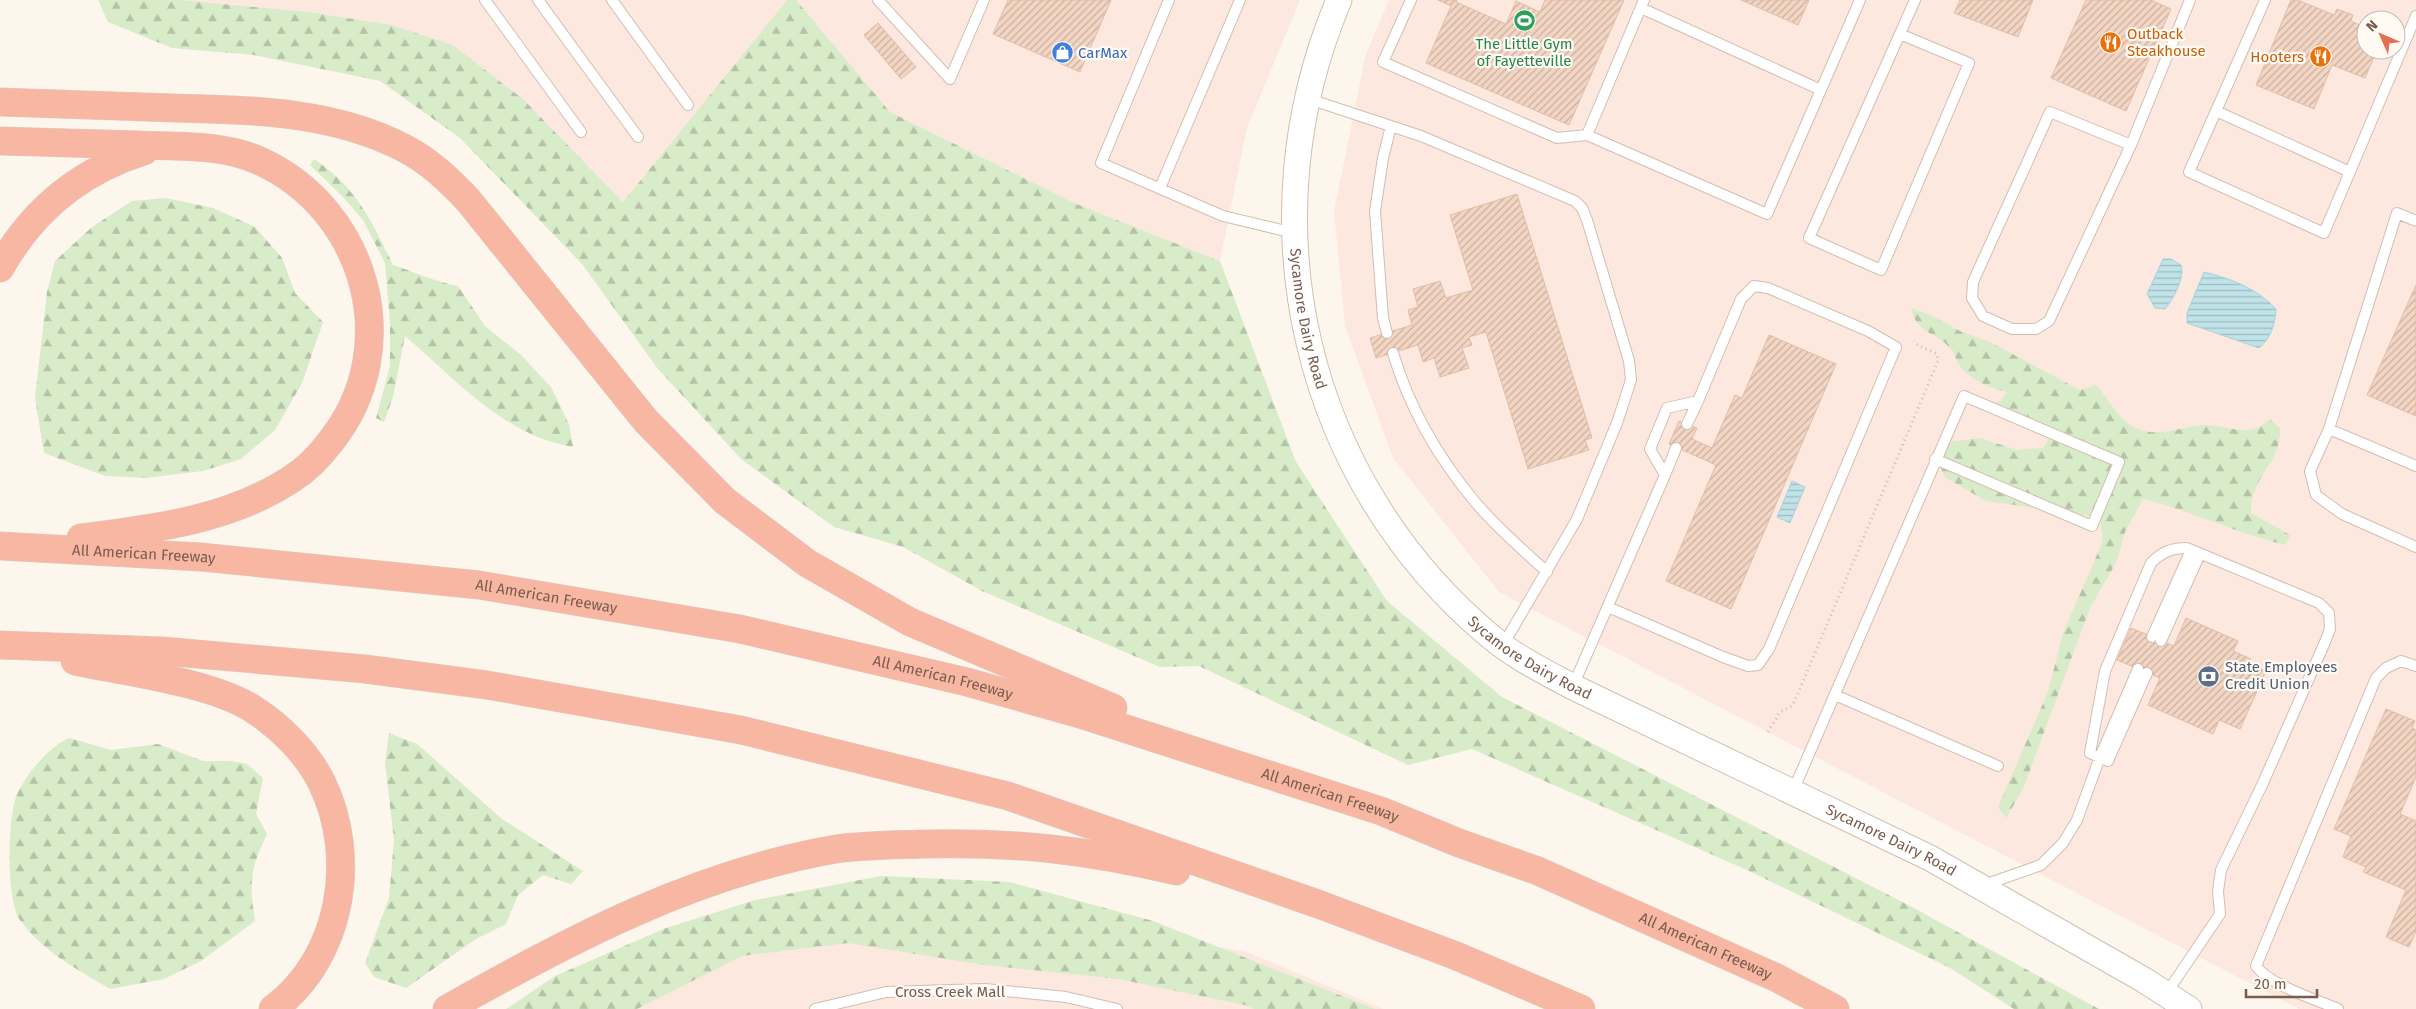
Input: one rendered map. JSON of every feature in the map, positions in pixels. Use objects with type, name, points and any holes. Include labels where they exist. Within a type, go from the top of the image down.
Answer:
[{"type":"highway","points":[[0,102],[225,109],[301,115],[368,132],[404,148],[437,168],[468,200],[646,421],[725,501],[808,563],[910,622],[1001,662],[1297,783]]},
{"type":"highway","points":[[0,141],[205,147],[239,154],[260,161],[290,178],[316,200],[338,226],[354,256],[366,288],[370,322],[369,345],[363,379],[351,411],[340,430],[318,457],[292,480],[262,496],[208,516],[148,530],[4,546]]},
{"type":"highway","points":[[0,268],[16,239],[42,210],[86,176],[116,160],[148,150],[171,146]]},
{"type":"highway","name":"All American Freeway","points":[[4,546],[201,557],[402,576],[595,603],[740,630],[967,682],[1080,714],[1381,811],[1459,843],[1538,871],[1777,978],[1835,1009]]},
{"type":"highway","points":[[0,645],[163,651],[365,669],[487,686],[741,730],[1008,796],[1318,904],[1454,955],[1580,1009]]},
{"type":"highway","points":[[0,645],[200,688],[232,698],[252,709],[280,729],[303,754],[322,782],[334,814],[341,848],[341,882],[335,916],[323,948],[305,977],[273,1009]]},
{"type":"highway","points":[[447,1009],[517,970],[611,922],[685,891],[772,863],[838,849],[989,843],[1067,849],[1123,858],[1318,904]]},
{"type":"street","name":"Sycamore Dairy Road","points":[[1339,0],[1308,99],[1294,192],[1296,273],[1310,354],[1338,434],[1356,473],[1378,510],[1428,577],[1492,638],[1573,687],[1930,858],[2189,1009]]},
{"type":"lane","points":[[485,0],[581,132]]},
{"type":"lane","points":[[538,0],[638,138]]},
{"type":"lane","points":[[612,0],[688,105]]},
{"type":"lane","points":[[878,0],[950,79],[984,0]]},
{"type":"lane","points":[[1169,0],[1101,163],[1223,216],[1294,233]]},
{"type":"lane","points":[[1160,188],[1240,0]]},
{"type":"lane","points":[[1411,0],[1383,62],[1557,138],[1587,135],[1767,214],[1860,0]]},
{"type":"lane","points":[[1900,34],[1969,62],[1881,270],[1810,238],[1900,34],[1915,0]]},
{"type":"lane","points":[[2131,145],[2050,112],[1972,282],[1972,298],[1983,316],[2012,328],[2036,329],[2049,321],[2131,145],[2190,0]]},
{"type":"lane","points":[[2265,0],[2189,172],[2324,233],[2416,16]]},
{"type":"lane","points":[[1587,135],[1643,4],[1821,90]]},
{"type":"lane","points":[[1308,99],[1421,136],[1575,202],[1582,208],[1587,220],[1629,361],[1631,380],[1616,423],[1577,519],[1503,645]]},
{"type":"lane","points":[[2216,111],[2350,172]]},
{"type":"lane","points":[[1387,333],[1383,318],[1375,212],[1391,126]]},
{"type":"lane","points":[[2416,220],[2397,213],[2329,429],[2310,471],[2316,495],[2342,514],[2416,547]]},
{"type":"lane","points":[[1608,607],[1723,657],[1748,666],[1758,666],[1769,649],[1896,347],[1868,331],[1768,288],[1754,286],[1741,299],[1687,424]]},
{"type":"lane","points":[[1393,352],[1403,385],[1434,445],[1476,503],[1547,572]]},
{"type":"lane","points":[[1793,792],[1834,695],[1936,459],[1964,396],[2119,462],[2092,526],[1936,459]]},
{"type":"lane","points":[[1665,475],[1650,449],[1667,408],[1698,401]]},
{"type":"lane","points":[[2329,429],[2416,466]]},
{"type":"lane","points":[[1573,687],[1676,448]]},
{"type":"lane","points":[[2104,759],[2090,752],[2105,671],[2151,563],[2160,554],[2173,548],[2196,552],[2319,603],[2329,613],[2330,629],[2263,783],[2221,870],[2218,891],[2220,914],[2166,994]]},
{"type":"lane","points":[[2157,639],[2196,552]]},
{"type":"lane","points":[[2338,1009],[2273,980],[2261,973],[2256,966],[2376,678],[2386,668],[2401,661],[2416,666]]},
{"type":"lane","points":[[1981,887],[2041,865],[2063,843],[2077,820],[2143,671]]},
{"type":"lane","points":[[1834,695],[1998,766]]},
{"type":"lane","name":"Cross Creek Mall","points":[[815,1009],[886,992],[984,989],[1066,997],[1116,1009]]},
{"type":"path","points":[[1768,732],[1780,712],[1792,706],[1796,698],[1938,361],[1937,354],[1916,344],[1914,341]]},
{"type":"shaded area","points":[[179,0],[787,0],[623,202],[524,100],[453,45]]},
{"type":"shaded area","points":[[796,0],[1300,0],[1247,128],[1220,261],[1074,203],[890,112]]},
{"type":"shaded area","points":[[1389,0],[2416,0],[2416,1009],[2299,1009],[1499,592],[1393,458],[1345,326],[1334,211],[1365,57]]},
{"type":"shaded area","points":[[1048,918],[1247,952],[1383,1009],[572,1009],[695,940]]},
{"type":"green space","points":[[98,0],[179,0],[308,12],[391,25],[453,45],[524,100],[623,202],[787,0],[796,0],[890,112],[1074,203],[1220,261],[1296,462],[1387,601],[1502,697],[1912,907],[2099,1009],[2014,1009],[1950,968],[1747,870],[1472,749],[1408,765],[1199,666],[1160,667],[982,591],[903,547],[834,527],[741,459],[658,369],[582,264],[460,138],[380,81],[254,55],[172,48],[108,22]]},
{"type":"green space","points":[[314,159],[329,170],[352,193],[378,234],[393,265],[458,286],[485,326],[521,355],[551,387],[569,424],[573,447],[548,441],[525,431],[503,418],[482,404],[405,336],[393,397],[384,422],[376,418],[390,366],[390,322],[385,263],[363,220],[343,197],[310,165]]},
{"type":"green space","points":[[166,198],[213,208],[255,227],[282,258],[295,293],[323,322],[302,383],[275,430],[241,459],[203,471],[145,478],[105,476],[44,453],[35,398],[47,292],[55,261],[92,227],[132,201]]},
{"type":"green space","points":[[1911,308],[1929,314],[1962,332],[1990,342],[2080,390],[2096,385],[2120,416],[2138,429],[2163,432],[2203,425],[2250,430],[2260,427],[2270,419],[2280,428],[2276,452],[2255,489],[2251,513],[2290,535],[2286,545],[2250,535],[2143,499],[2125,532],[2117,561],[2090,608],[2023,789],[2006,818],[1998,807],[2048,692],[2063,633],[2103,541],[2100,520],[2085,515],[1986,501],[1946,478],[1934,458],[1950,442],[1980,438],[2017,450],[2043,448],[2051,436],[1986,405],[2001,401],[2007,392],[1987,386],[1964,371],[1952,350],[1917,323]]},
{"type":"green space","points":[[389,733],[417,744],[502,819],[583,871],[571,884],[543,875],[518,895],[506,924],[476,939],[406,988],[374,977],[365,963],[389,898],[394,840],[385,763]]},
{"type":"green space","points":[[69,738],[111,750],[158,744],[203,761],[231,761],[247,764],[263,778],[256,814],[267,834],[257,857],[252,876],[255,921],[201,961],[164,979],[110,989],[61,959],[39,941],[20,920],[15,910],[12,896],[10,843],[13,811],[18,791],[23,782],[53,748]]},
{"type":"green space","points":[[881,876],[1010,882],[1153,921],[1375,1009],[1254,1009],[1245,1005],[1118,979],[984,965],[848,943],[742,956],[637,1009],[506,1009],[555,976],[666,928],[755,900]]},
{"type":"water","points":[[2163,259],[2171,259],[2181,265],[2182,270],[2178,288],[2165,309],[2155,308],[2147,294]]},
{"type":"water","points":[[2204,272],[2243,285],[2261,296],[2276,309],[2272,331],[2259,348],[2187,323],[2187,313]]},
{"type":"water","points":[[1792,481],[1805,487],[1790,523],[1777,517]]},
{"type":"building","name":"CarMax","points":[[1008,0],[1111,0],[1080,72],[993,34]]},
{"type":"building","points":[[1438,0],[1457,0],[1456,2],[1506,24],[1516,1],[1540,12],[1545,0],[1624,0],[1569,125],[1426,63],[1451,6]]},
{"type":"building","points":[[1741,0],[1809,0],[1798,25]]},
{"type":"building","points":[[1960,0],[2033,0],[2018,37],[1954,13]]},
{"type":"building","name":"Outback Steakhouse","points":[[2086,0],[2151,0],[2171,9],[2126,111],[2051,78]]},
{"type":"building","name":"Hooters","points":[[2291,0],[2298,0],[2334,15],[2337,9],[2353,15],[2351,21],[2356,23],[2356,60],[2373,60],[2365,78],[2332,65],[2314,109],[2256,85]]},
{"type":"building","points":[[878,23],[916,67],[901,79],[864,35]]},
{"type":"building","points":[[1517,194],[1592,438],[1585,440],[1589,450],[1528,469],[1486,332],[1469,337],[1472,345],[1462,348],[1469,368],[1440,377],[1434,358],[1423,362],[1418,345],[1376,358],[1370,338],[1412,325],[1408,310],[1418,307],[1413,289],[1440,281],[1446,298],[1473,290],[1450,215]]},
{"type":"building","points":[[2416,285],[2416,416],[2367,395]]},
{"type":"building","points":[[1769,335],[1836,364],[1731,609],[1666,581],[1716,465],[1669,444],[1679,421],[1697,428],[1692,439],[1712,448],[1735,395],[1742,398]]},
{"type":"building","name":"State Employees Credit Union","points":[[2186,618],[2238,641],[2233,651],[2251,659],[2249,663],[2266,671],[2240,729],[2219,720],[2213,734],[2148,705],[2160,678],[2117,660],[2131,628],[2174,646]]},
{"type":"building","points":[[2386,709],[2415,721],[2412,728],[2416,730],[2416,777],[2400,814],[2416,821],[2416,931],[2409,947],[2386,937],[2406,890],[2363,872],[2366,867],[2343,857],[2351,836],[2334,829]]},
{"type":"place","name":"The Little Gym of Fayetteville","points":[[1524,21]]},
{"type":"place","name":"Outback Steakhouse","points":[[2111,43]]},
{"type":"place","name":"CarMax","points":[[1062,53]]},
{"type":"place","name":"Hooters","points":[[2320,57]]},
{"type":"place","name":"State Employees Credit Union","points":[[2209,676]]}]
